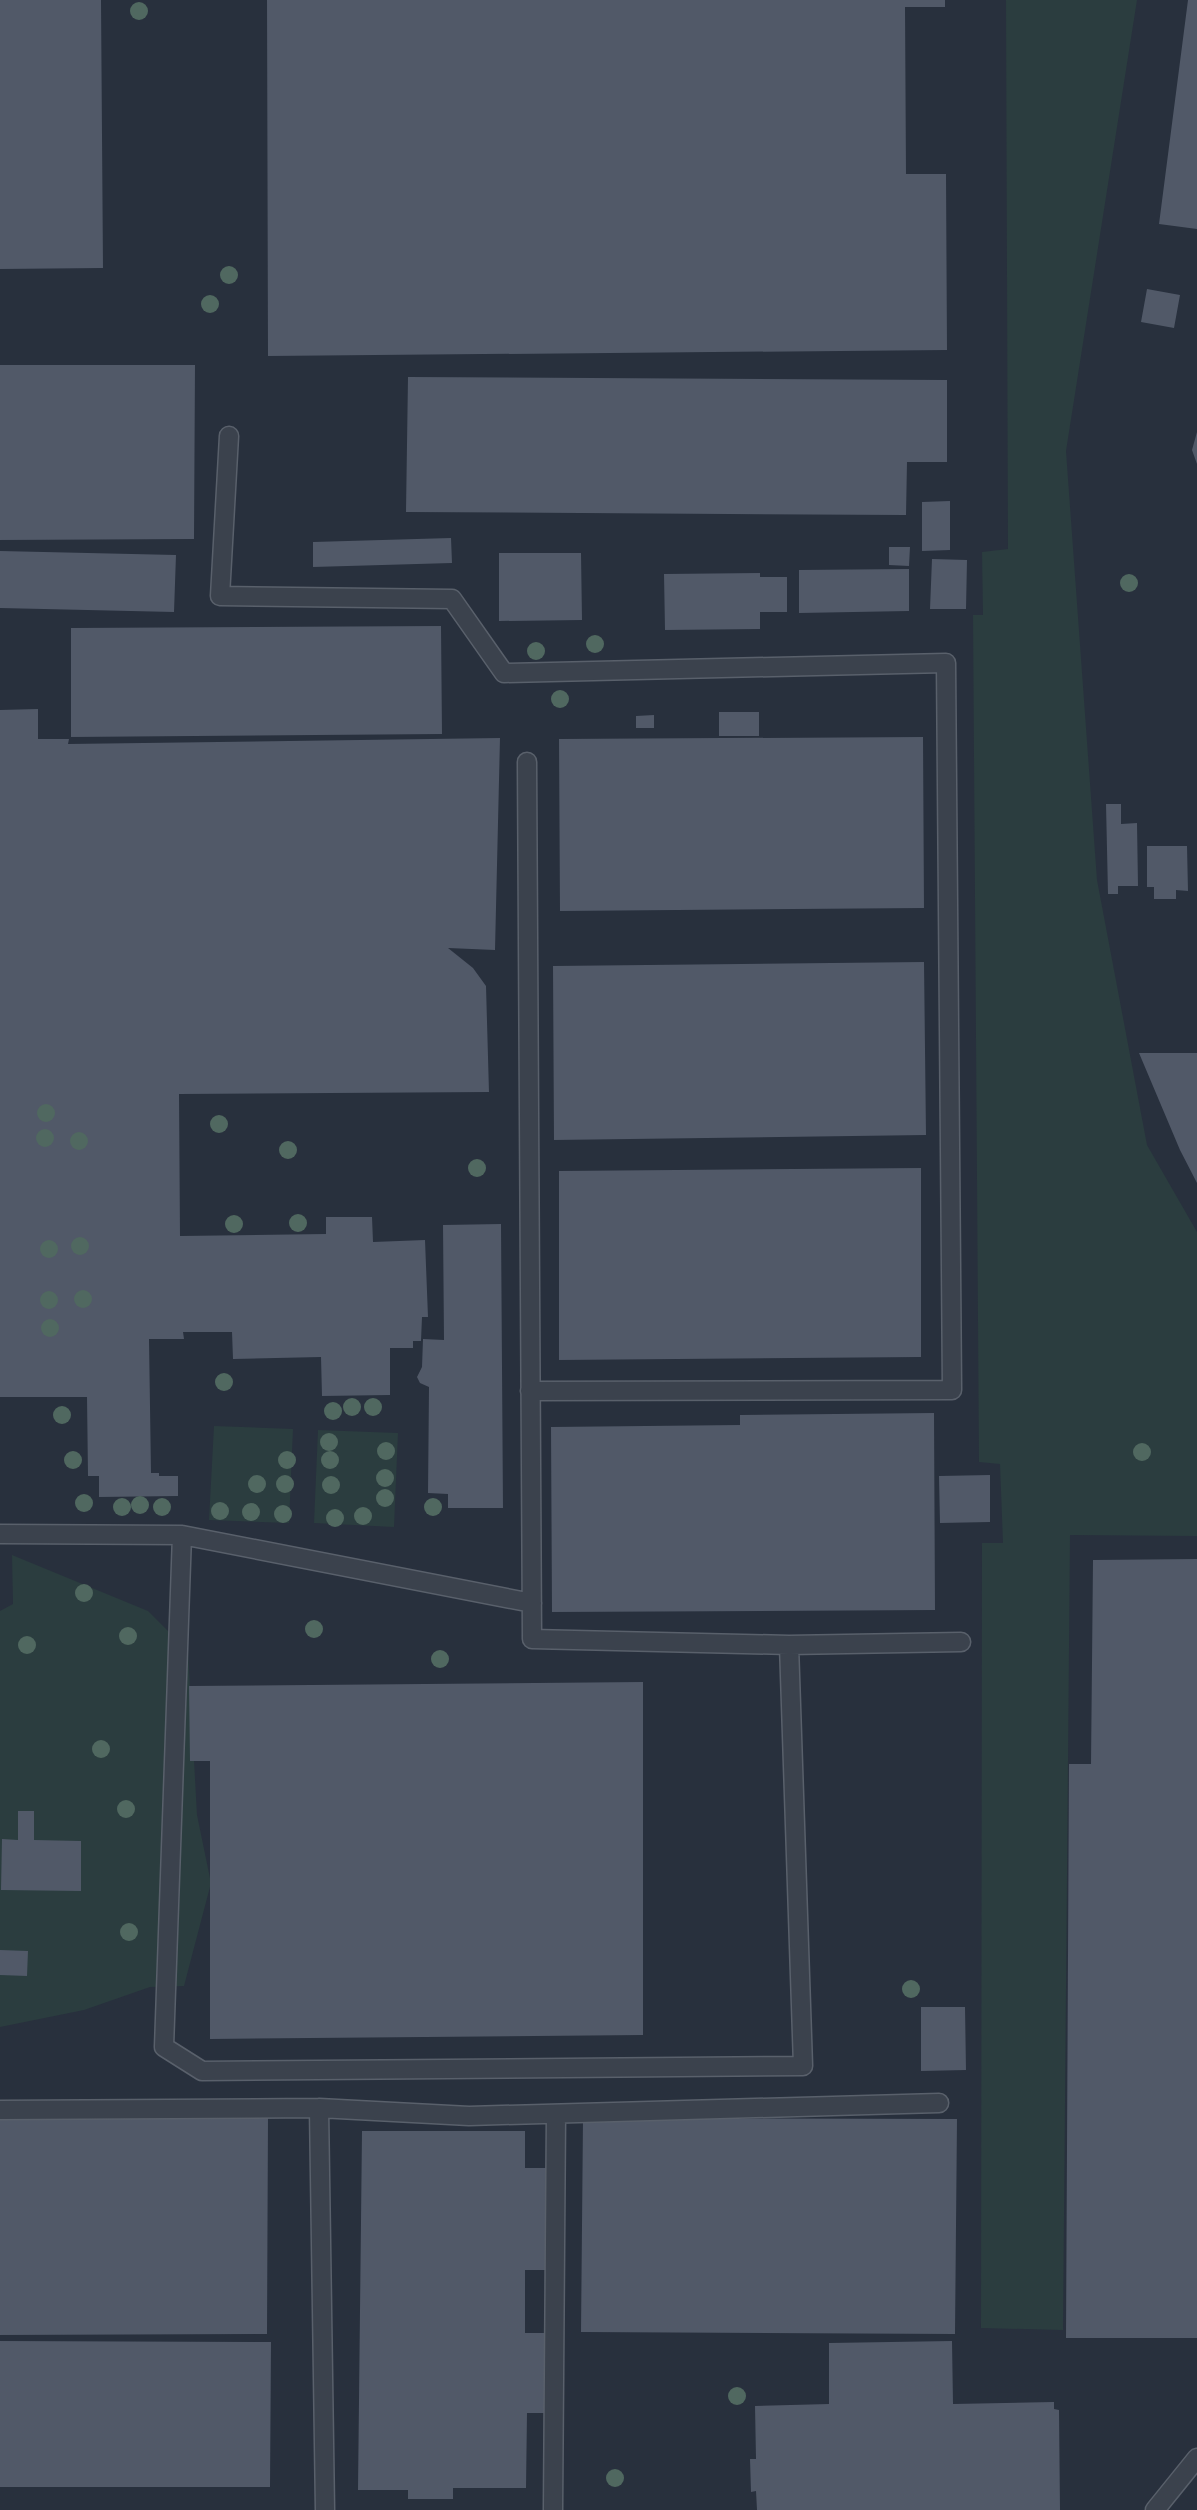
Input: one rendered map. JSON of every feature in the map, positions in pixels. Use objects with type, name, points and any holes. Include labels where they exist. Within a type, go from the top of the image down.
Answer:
[{"type":"lane","points":[[229,436],[220,596],[452,599],[504,673],[946,663],[952,1390],[531,1391]]},
{"type":"lane","points":[[527,762],[532,1639],[789,1645],[961,1642]]},
{"type":"lane","points":[[0,1534],[182,1535],[532,1603]]},
{"type":"lane","points":[[182,1535],[164,2047],[202,2070],[802,2067],[789,1645]]},
{"type":"lane","points":[[0,2110],[319,2108],[469,2116],[939,2103]]},
{"type":"lane","points":[[319,2108],[325,2510]]},
{"type":"lane","points":[[553,2510],[556,2114]]},
{"type":"lane","points":[[1155,2510],[1197,2458]]},
{"type":"shaded area","points":[[1006,0],[1137,0],[1066,451],[1097,880],[1147,1145],[1197,1232],[1197,1536],[1070,1535],[1063,2330],[981,2328],[982,1543],[1003,1543],[1000,1464],[979,1462],[973,615],[983,615],[982,552],[1008,549]]},
{"type":"shaded area","points":[[214,1426],[293,1429],[289,1523],[209,1520]]},
{"type":"shaded area","points":[[318,1430],[398,1433],[394,1527],[314,1523]]},
{"type":"shaded area","points":[[12,1555],[148,1611],[188,1651],[197,1815],[211,1883],[184,1986],[150,1987],[84,2010],[0,2027],[0,1611],[13,1604]]},
{"type":"building","points":[[0,0],[101,0],[103,268],[0,269]]},
{"type":"building","points":[[267,0],[945,0],[945,7],[905,7],[906,174],[946,174],[947,350],[268,356]]},
{"type":"building","points":[[1188,0],[1197,0],[1197,229],[1159,224]]},
{"type":"building","points":[[1147,289],[1180,295],[1174,328],[1141,322]]},
{"type":"building","points":[[0,365],[195,365],[194,539],[0,540]]},
{"type":"building","points":[[408,377],[947,380],[947,462],[907,462],[906,515],[406,512]]},
{"type":"building","points":[[1197,432],[1197,464],[1192,450]]},
{"type":"building","points":[[950,501],[950,550],[922,551],[922,502]]},
{"type":"building","points":[[451,538],[452,563],[313,567],[313,542]]},
{"type":"building","points":[[889,547],[910,547],[909,566],[889,565]]},
{"type":"building","points":[[0,551],[176,555],[174,612],[0,608]]},
{"type":"building","points":[[499,553],[581,553],[582,620],[499,621]]},
{"type":"building","points":[[932,559],[967,560],[966,609],[930,609]]},
{"type":"building","points":[[909,569],[909,611],[799,613],[799,570]]},
{"type":"building","points":[[760,573],[760,577],[787,577],[787,612],[760,612],[760,629],[665,630],[664,574]]},
{"type":"building","points":[[441,626],[442,734],[71,737],[71,628]]},
{"type":"building","points":[[38,709],[38,739],[69,739],[68,744],[500,738],[495,950],[448,948],[473,968],[486,986],[489,1092],[179,1094],[180,1236],[326,1234],[326,1217],[372,1217],[373,1242],[425,1240],[428,1317],[422,1317],[421,1341],[413,1341],[413,1348],[390,1348],[390,1395],[322,1396],[321,1357],[233,1359],[232,1332],[183,1332],[184,1339],[149,1339],[151,1473],[159,1473],[159,1476],[178,1476],[178,1496],[99,1497],[99,1476],[88,1476],[87,1397],[0,1397],[0,710]]},
{"type":"building","points":[[719,712],[759,712],[759,736],[719,736]]},
{"type":"building","points":[[654,715],[654,728],[636,728],[636,716]]},
{"type":"building","points":[[923,737],[924,908],[560,911],[559,739]]},
{"type":"building","points":[[1106,804],[1121,804],[1121,824],[1137,823],[1138,886],[1118,886],[1118,894],[1108,894]]},
{"type":"building","points":[[1147,846],[1187,846],[1188,891],[1176,890],[1176,899],[1154,899],[1154,887],[1147,887]]},
{"type":"building","points":[[924,962],[926,1135],[554,1140],[553,966]]},
{"type":"building","points":[[1139,1053],[1197,1053],[1197,1183],[1180,1150]]},
{"type":"building","points":[[921,1168],[921,1357],[559,1360],[559,1171]]},
{"type":"building","points":[[501,1224],[503,1508],[448,1508],[448,1494],[428,1493],[429,1387],[420,1383],[417,1377],[422,1367],[423,1339],[444,1340],[443,1225]]},
{"type":"building","points":[[934,1413],[935,1610],[552,1612],[551,1427],[740,1425],[740,1415]]},
{"type":"building","points":[[990,1475],[990,1522],[940,1523],[939,1476]]},
{"type":"building","points":[[1197,1559],[1197,2338],[1066,2338],[1069,1764],[1091,1764],[1093,1560]]},
{"type":"building","points":[[643,1682],[643,2035],[210,2039],[210,1761],[190,1761],[189,1686]]},
{"type":"building","points":[[18,1811],[34,1811],[34,1840],[81,1841],[81,1891],[1,1890],[2,1839],[18,1840]]},
{"type":"building","points":[[0,1950],[28,1951],[27,1976],[0,1975]]},
{"type":"building","points":[[921,2007],[965,2007],[966,2070],[921,2071]]},
{"type":"building","points":[[268,2117],[267,2334],[0,2335],[0,2118]]},
{"type":"building","points":[[583,2118],[957,2119],[955,2334],[581,2332]]},
{"type":"building","points":[[362,2131],[525,2131],[525,2168],[547,2168],[546,2270],[525,2270],[525,2333],[550,2333],[549,2413],[527,2413],[526,2488],[453,2488],[453,2499],[408,2499],[408,2490],[358,2490]]},
{"type":"building","points":[[0,2341],[271,2342],[270,2487],[0,2487]]},
{"type":"building","points":[[952,2341],[953,2404],[1054,2402],[1054,2409],[1059,2410],[1060,2510],[757,2510],[756,2491],[751,2492],[750,2459],[756,2459],[755,2406],[829,2404],[829,2343]]}]
